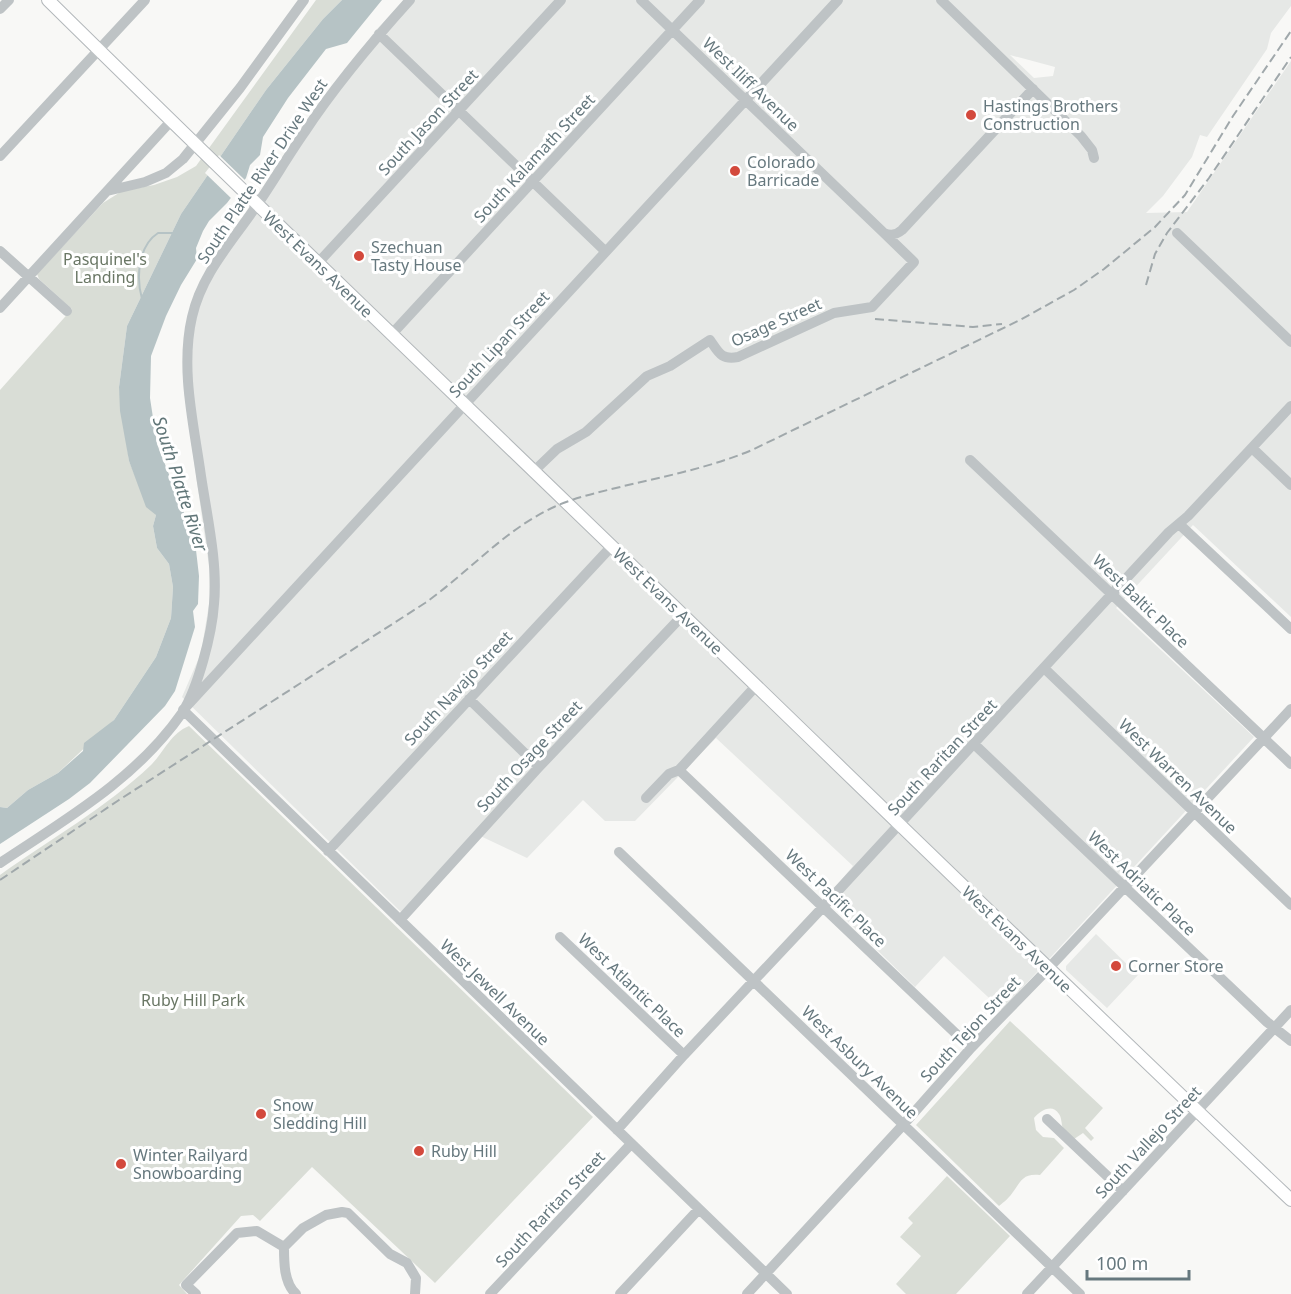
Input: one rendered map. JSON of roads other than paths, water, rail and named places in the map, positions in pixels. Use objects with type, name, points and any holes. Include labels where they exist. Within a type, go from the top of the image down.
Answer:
[{"type":"main road","name":"West Evans Avenue","points":[[48,0],[253,202],[898,825],[1291,1200]]},
{"type":"street","points":[[0,9],[9,0]]},
{"type":"street","points":[[0,156],[145,0]]},
{"type":"street","points":[[107,191],[166,173],[199,149],[304,0]]},
{"type":"street","name":"South Platte River Drive West","points":[[0,863],[98,798],[139,764],[183,710],[204,656],[214,599],[214,569],[188,378],[192,317],[209,274],[253,202],[379,34],[410,0]]},
{"type":"street","name":"South Jason Street","points":[[317,264],[561,0]]},
{"type":"street","name":"West Iliff Avenue","points":[[641,0],[889,234]]},
{"type":"street","name":"South Kalamath Street","points":[[391,335],[700,0]]},
{"type":"street","name":"South Lipan Street","points":[[183,710],[838,0]]},
{"type":"street","points":[[941,0],[1088,143],[1094,158]]},
{"type":"street","points":[[379,34],[605,251]]},
{"type":"street","points":[[889,234],[902,230],[1033,89]]},
{"type":"street","points":[[0,308],[171,121]]},
{"type":"street","points":[[127,167],[129,186]]},
{"type":"street","points":[[1177,233],[1291,342]]},
{"type":"street","name":"Osage Street","points":[[533,472],[557,449],[586,432],[647,376],[670,366],[711,340],[721,355],[729,359],[834,313],[872,307],[914,262],[889,234]]},
{"type":"street","points":[[0,251],[67,311]]},
{"type":"street","name":"South Raritan Street","points":[[617,1130],[684,1055],[1045,669],[1169,532],[1291,406]]},
{"type":"street","points":[[1252,448],[1291,485]]},
{"type":"street","name":"West Baltic Place","points":[[970,460],[1291,764]]},
{"type":"street","points":[[1179,524],[1291,629]]},
{"type":"street","name":"South Navajo Street","points":[[328,851],[611,546]]},
{"type":"street","name":"South Osage Street","points":[[400,920],[539,767],[683,615]]},
{"type":"street","name":"West Warren Avenue","points":[[1045,669],[1291,905]]},
{"type":"street","points":[[646,798],[669,774],[679,770],[756,686]]},
{"type":"street","points":[[469,699],[539,767]]},
{"type":"street","name":"South Tejon Street","points":[[747,1294],[971,1048],[1291,709]]},
{"type":"street","name":"West Jewell Avenue","points":[[183,710],[787,1294]]},
{"type":"street","name":"West Adriatic Place","points":[[974,744],[1291,1041]]},
{"type":"street","name":"West Pacific Place","points":[[679,770],[971,1048]]},
{"type":"street","name":"West Asbury Avenue","points":[[619,852],[1080,1294]]},
{"type":"street","name":"West Atlantic Place","points":[[560,937],[684,1055]]},
{"type":"street","name":"South Vallejo Street","points":[[1028,1294],[1291,1010]]},
{"type":"street","points":[[1047,1119],[1123,1191]]},
{"type":"street","name":"South Raritan Street","points":[[494,1293],[631,1144]]},
{"type":"street","points":[[620,1294],[699,1209]]},
{"type":"street","points":[[284,1247],[303,1228],[326,1215],[348,1213],[390,1254],[407,1263],[416,1278],[415,1294]]},
{"type":"street","points":[[196,1294],[186,1285],[237,1233],[257,1231],[284,1247]]},
{"type":"street","points":[[284,1247],[287,1281],[296,1294]]},
{"type":"waterway","points":[[142,299],[139,272],[146,246],[158,233],[173,233]]},
{"type":"railway","points":[[0,880],[119,800],[425,603],[503,539],[536,516],[579,498],[673,475],[752,450],[1020,320],[1074,290],[1104,269],[1155,227],[1185,195],[1233,116],[1291,31]]},
{"type":"railway","points":[[1146,285],[1155,254],[1167,233],[1209,178],[1291,57]]},
{"type":"railway","points":[[875,319],[973,327],[1002,324]]},
{"type":"place","name":"Hastings Brothers Construction","points":[[971,115]]},
{"type":"place","name":"Colorado Barricade","points":[[735,171]]},
{"type":"place","name":"Szechuan Tasty House","points":[[359,256]]},
{"type":"place","name":"Corner Store","points":[[1116,966]]},
{"type":"place","name":"Snow Sledding Hill","points":[[261,1114]]},
{"type":"place","name":"Ruby Hill","points":[[419,1151]]},
{"type":"place","name":"Winter Railyard Snowboarding","points":[[121,1164]]},
{"type":"park label","name":"Pasquinel's Landing","points":[[105,268]]},
{"type":"park label","name":"Ruby Hill Park","points":[[193,1000]]},
{"type":"water label","name":"South Platte River","points":[[180,484]]}]
